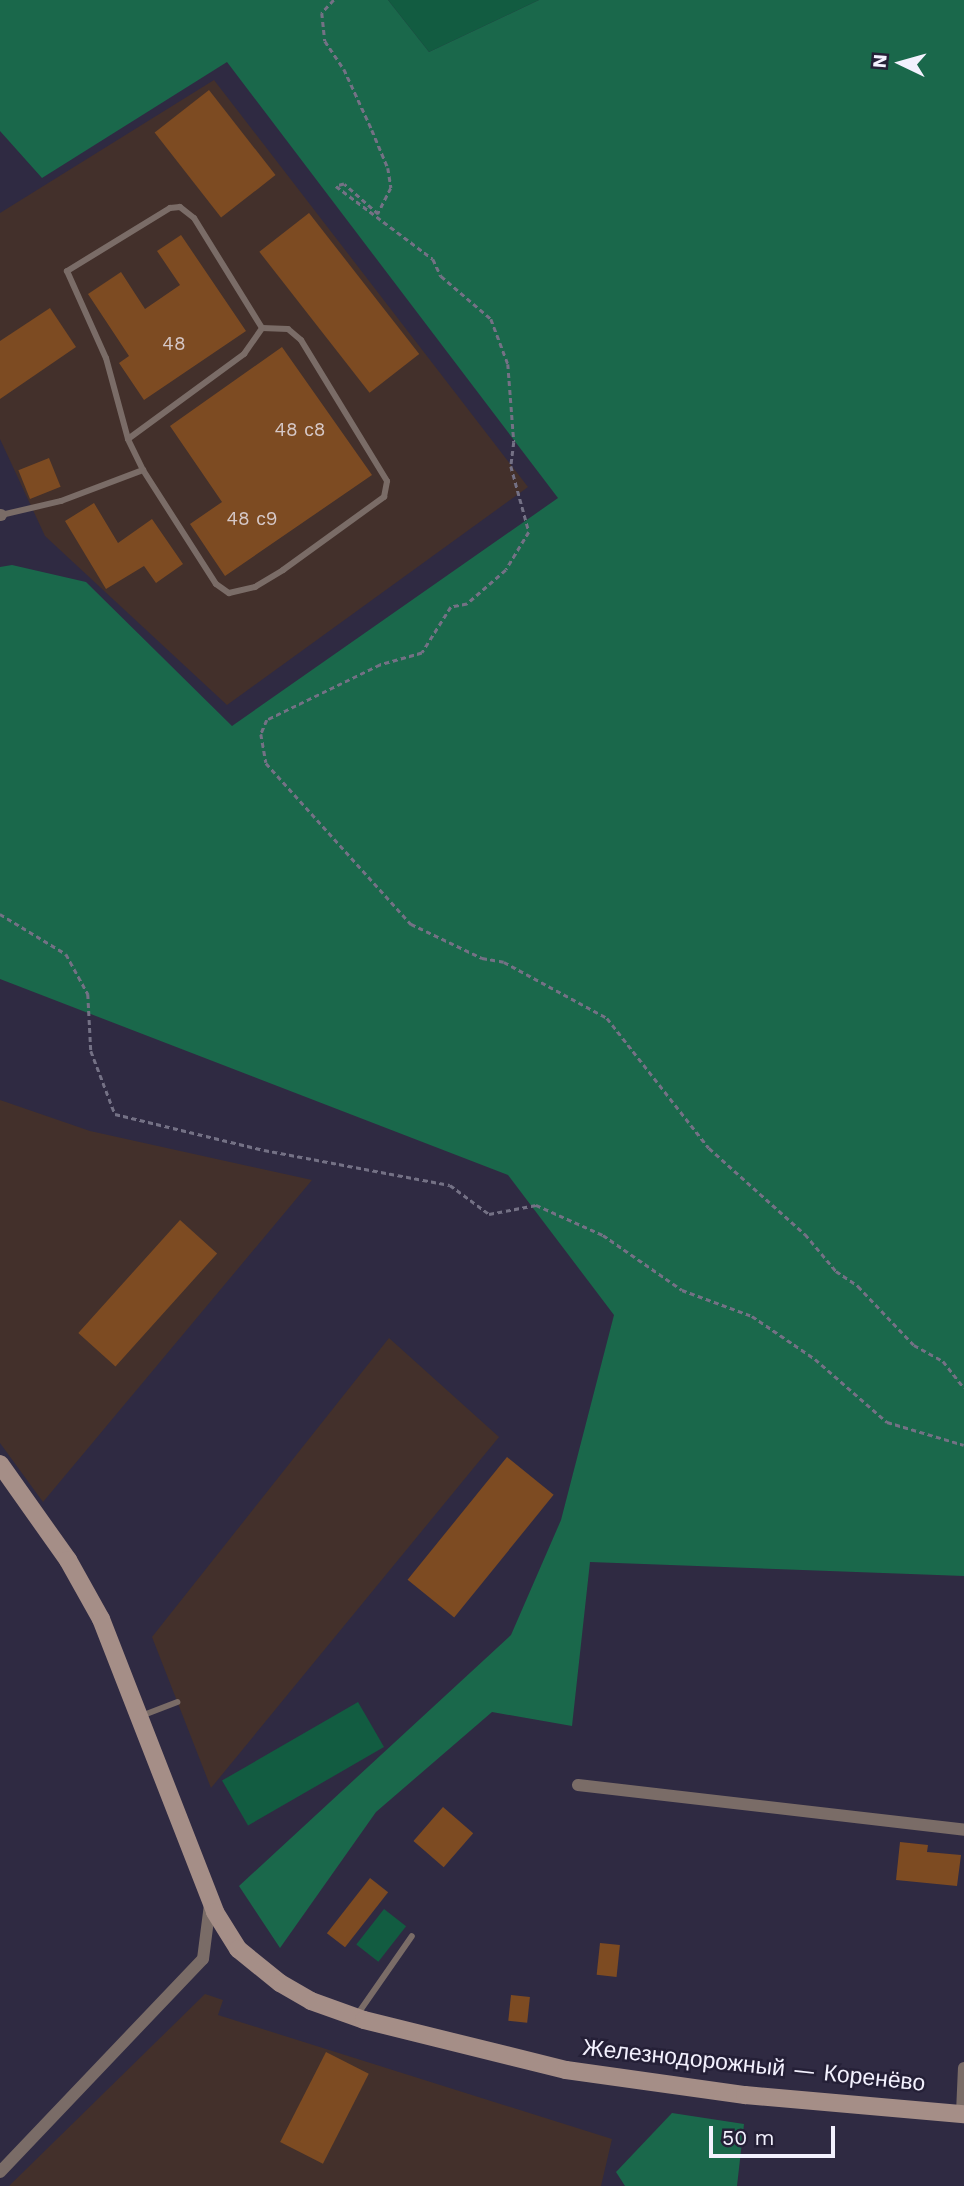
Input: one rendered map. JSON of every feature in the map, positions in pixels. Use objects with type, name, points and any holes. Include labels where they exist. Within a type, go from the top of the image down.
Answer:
[{"type":"main road","name":"Железнодорожный — Коренёво","points":[[0,1464],[92,1599],[141,1716],[210,1900],[238,1949],[265,1972],[311,2001],[355,2017],[542,2064],[630,2081],[963,2114]]},
{"type":"street","points":[[578,1785],[964,1830]]},
{"type":"street","points":[[0,2172],[204,1959],[210,1900]]},
{"type":"street","points":[[963,2114],[964,2068]]},
{"type":"lane","points":[[180,207],[194,218],[262,328],[288,329],[301,340],[384,474],[388,489],[384,497],[265,581],[229,593],[216,584],[143,470],[128,439],[106,358],[68,271],[170,208],[180,207]]},
{"type":"lane","points":[[128,439],[244,354],[262,328]]},
{"type":"lane","points":[[0,515],[61,501],[143,470]]},
{"type":"lane","points":[[141,1716],[177,1702]]},
{"type":"lane","points":[[355,2017],[412,1936]]},
{"type":"path","points":[[334,0],[323,13],[325,41],[372,130],[388,168],[391,188],[378,214],[344,184],[336,186],[433,260],[441,276],[491,319],[508,364],[514,442],[511,466],[529,532],[506,570],[467,604],[451,607],[422,653],[380,665],[267,720],[261,734],[266,763],[411,925],[482,958],[505,962],[607,1018],[709,1148],[805,1234],[836,1271],[858,1286],[914,1345],[943,1362],[964,1388]]},
{"type":"path","points":[[0,914],[66,954],[88,994],[91,1051],[115,1114],[264,1150],[450,1185],[489,1214],[536,1205],[603,1235],[682,1290],[751,1316],[815,1359],[887,1422],[964,1445]]},
{"type":"shaded area","points":[[214,80],[528,487],[227,705],[45,536],[0,439],[0,213]]},
{"type":"shaded area","points":[[0,1100],[90,1131],[312,1180],[43,1502],[0,1443]]},
{"type":"shaded area","points":[[389,1338],[499,1437],[211,1788],[152,1637]]},
{"type":"shaded area","points":[[205,1994],[223,2000],[218,2015],[612,2139],[601,2186],[9,2186]]},
{"type":"green space","points":[[0,0],[388,0],[429,52],[539,0],[964,0],[964,1576],[590,1562],[572,1726],[492,1712],[376,1812],[280,1948],[239,1886],[511,1635],[561,1520],[614,1315],[508,1175],[0,979],[0,567],[12,565],[86,582],[232,726],[558,498],[227,62],[42,178],[0,131]]},
{"type":"green space","points":[[388,0],[539,0],[429,52]]},
{"type":"green space","points":[[358,1702],[384,1747],[248,1826],[222,1780]]},
{"type":"green space","points":[[384,1909],[406,1926],[378,1962],[356,1944]]},
{"type":"green space","points":[[672,2113],[744,2124],[737,2186],[625,2186],[616,2172]]},
{"type":"building","points":[[209,90],[275,175],[221,218],[155,132]]},
{"type":"building","points":[[309,213],[419,354],[370,393],[259,252]]},
{"type":"building","points":[[181,235],[246,331],[144,400],[119,363],[129,356],[88,294],[121,272],[145,309],[180,285],[157,251]]},
{"type":"building","points":[[50,308],[76,347],[0,399],[0,341]]},
{"type":"building","points":[[282,347],[372,475],[225,576],[190,524],[222,502],[170,426]]},
{"type":"building","points":[[49,458],[61,487],[30,499],[18,470]]},
{"type":"building","points":[[94,503],[118,543],[152,519],[183,564],[156,583],[144,566],[106,589],[65,521]]},
{"type":"building","points":[[180,1220],[217,1253],[115,1366],[78,1333]]},
{"type":"building","points":[[507,1457],[554,1495],[454,1618],[408,1580]]},
{"type":"building","points":[[443,1807],[473,1833],[444,1867],[413,1841]]},
{"type":"building","points":[[900,1842],[928,1845],[927,1852],[961,1855],[957,1886],[896,1880]]},
{"type":"building","points":[[370,1878],[388,1892],[345,1947],[327,1933]]},
{"type":"building","points":[[600,1943],[620,1945],[617,1977],[597,1975]]},
{"type":"building","points":[[511,1995],[530,1997],[527,2023],[508,2021]]},
{"type":"building","points":[[326,2052],[369,2074],[323,2164],[280,2142]]}]
